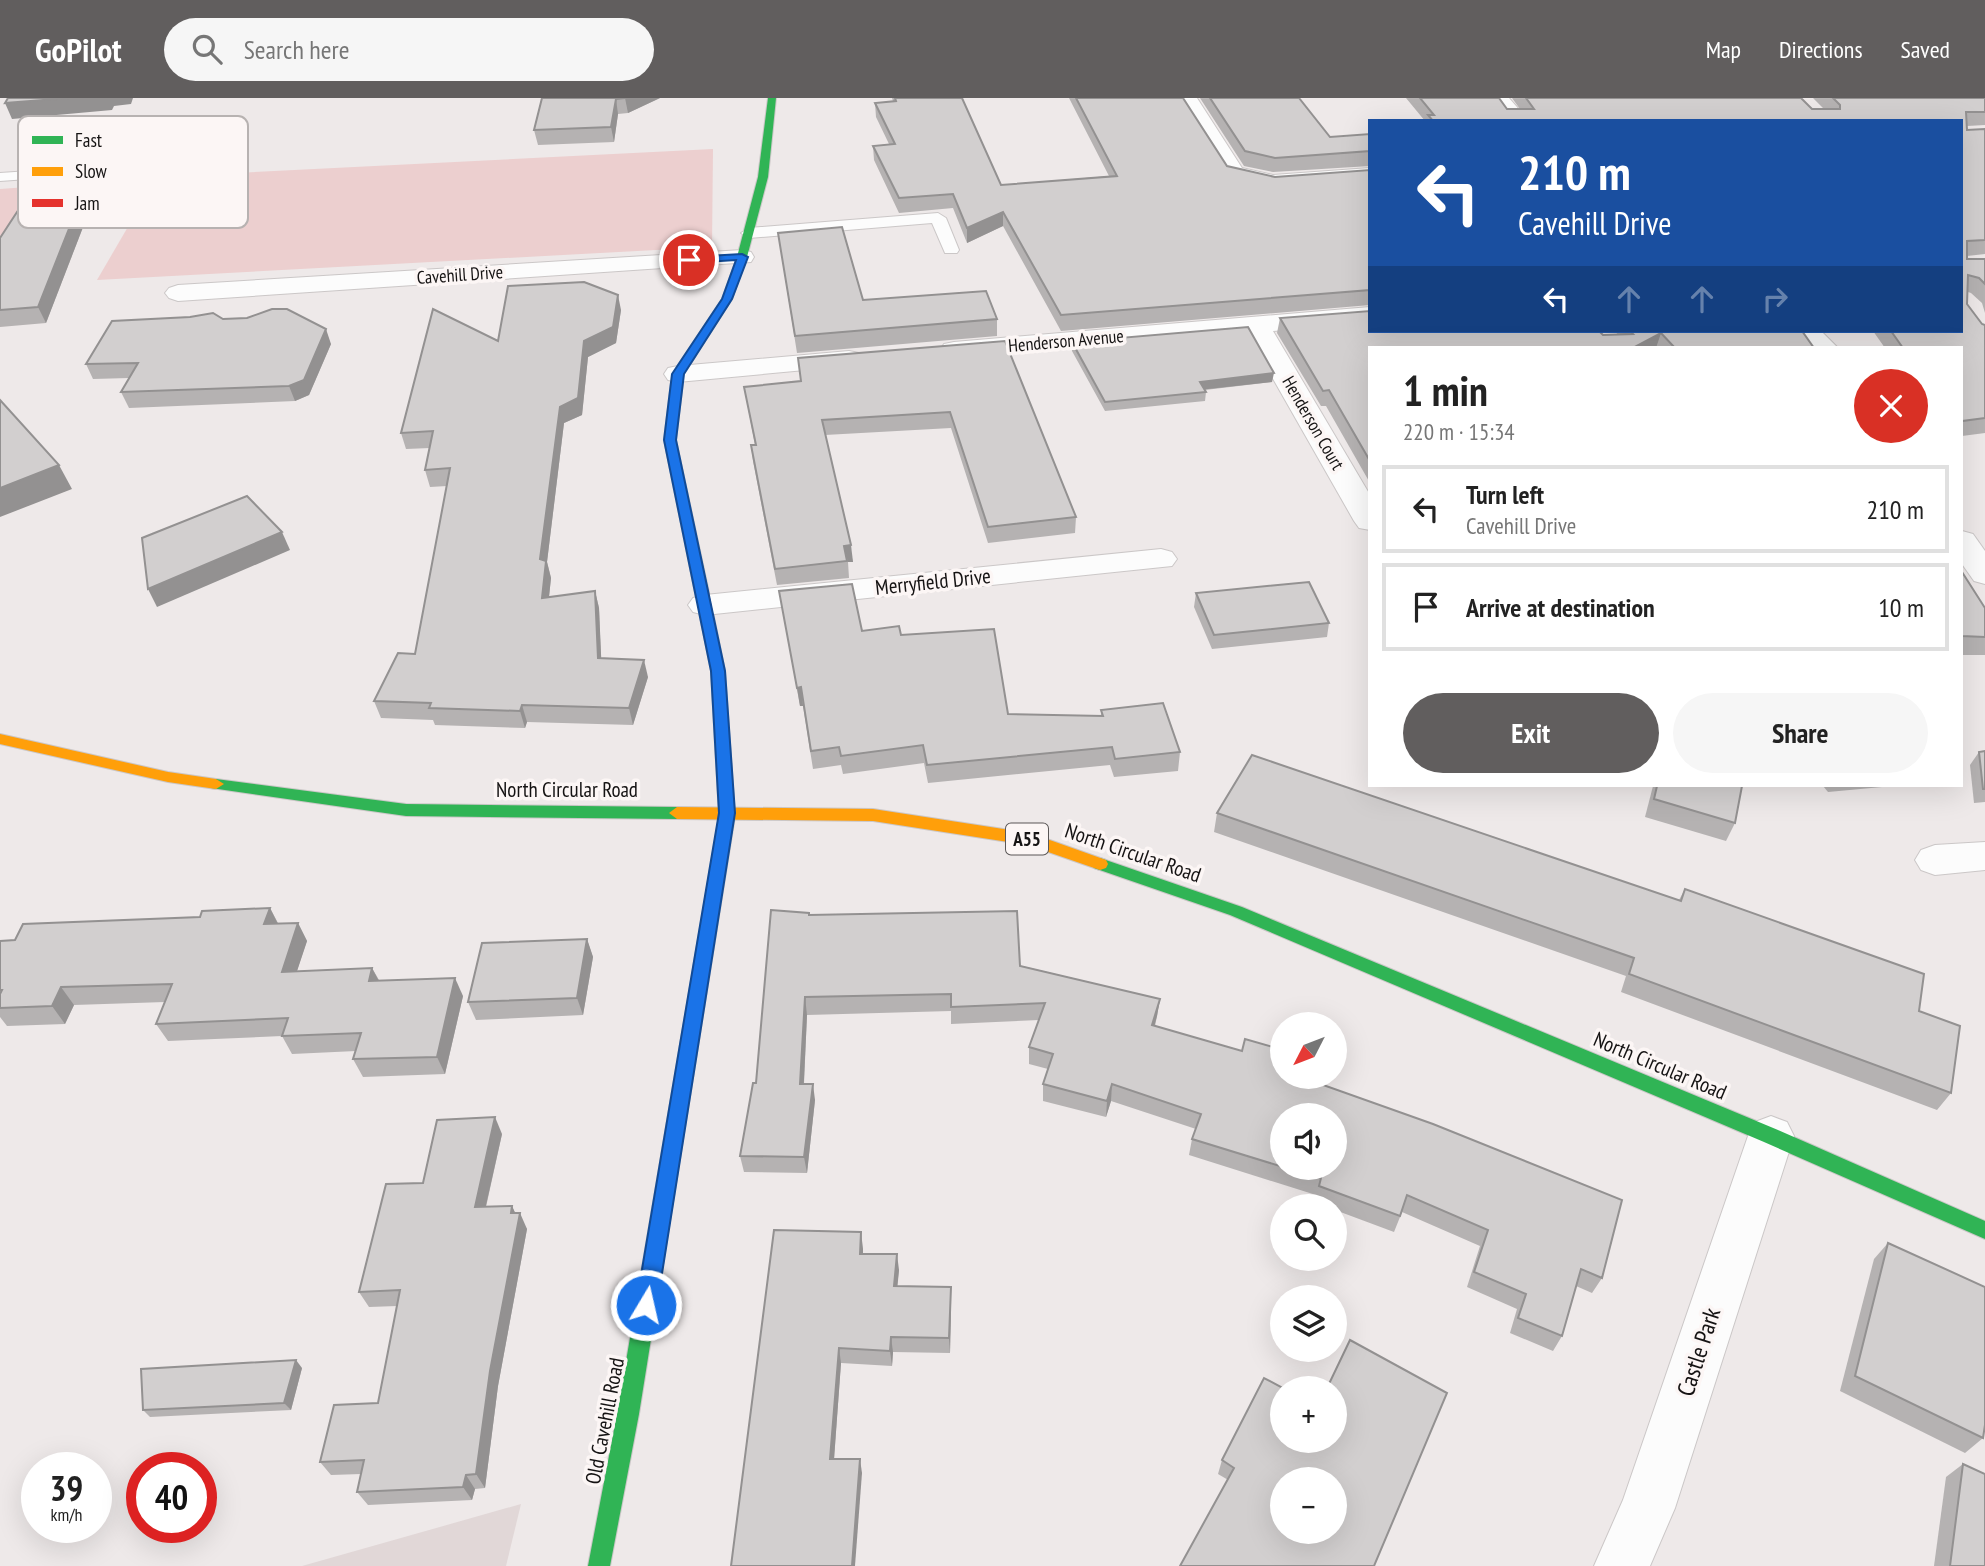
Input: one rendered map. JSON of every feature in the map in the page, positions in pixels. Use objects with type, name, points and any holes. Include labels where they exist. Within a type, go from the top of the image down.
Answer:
[{"type":"main road","name":"Old Cavehill Road","points":[[599,1566],[628,1414],[727,813],[718,671],[670,440],[678,374],[727,299],[745,245],[763,177],[772,98]]},
{"type":"main road","name":"North Circular Road","points":[[0,739],[168,777],[406,810],[873,815],[1030,839],[1236,911],[1771,1136],[1985,1230]]},
{"type":"street","points":[[1186,98],[1234,173],[1273,182],[1368,175]]},
{"type":"street","points":[[1498,98],[1516,119]]},
{"type":"street","name":"Cavehill Drive","points":[[178,293],[745,245]]},
{"type":"street","name":"Henderson Avenue","points":[[926,353],[1368,315]]},
{"type":"street","name":"Henderson Court","points":[[1256,325],[1368,518]]},
{"type":"street","points":[[1808,333],[1823,346]]},
{"type":"street","points":[[678,374],[871,357]]},
{"type":"street","points":[[1963,542],[1985,574]]},
{"type":"street","name":"Merryfield Drive","points":[[705,605],[1161,559]]},
{"type":"street","points":[[1935,860],[1985,856]]},
{"type":"street","name":"Castle Park","points":[[1622,1566],[1648,1508],[1771,1136]]},
{"type":"lane","points":[[0,177],[18,176]]},
{"type":"lane","points":[[745,245],[939,218],[951,250]]},
{"type":"shaded area","points":[[713,149],[712,247],[97,280],[127,228],[248,228],[248,172]]},
{"type":"shaded area","points":[[18,188],[18,225],[0,255],[0,189]]},
{"type":"shaded area","points":[[521,1504],[506,1566],[302,1566]]},
{"type":"building","points":[[8,98],[69,98],[5,103]]},
{"type":"building","points":[[542,98],[625,98],[616,99],[611,127],[534,130]]},
{"type":"building","points":[[895,98],[962,98],[1001,185],[1117,176],[1076,98],[1183,98],[1227,166],[1275,177],[1368,170],[1368,290],[1061,315],[1003,212],[967,228],[953,194],[899,198],[873,146],[895,144],[875,103],[896,101]]},
{"type":"building","points":[[1210,98],[1299,98],[1330,137],[1368,134],[1368,151],[1275,158],[1245,151]]},
{"type":"building","points":[[1420,98],[1499,98],[1507,109],[1534,109],[1526,98],[1801,98],[1812,109],[1840,109],[1840,105],[1833,98],[1985,98],[1985,112],[1966,112],[1967,130],[1985,129],[1985,240],[1967,241],[1967,259],[1985,259],[1985,284],[1979,278],[1968,275],[1967,304],[1985,325],[1985,418],[1963,421],[1963,346],[1902,346],[1892,333],[1963,333],[1963,119],[1431,119],[1428,115],[1434,115]]},
{"type":"building","points":[[18,211],[18,228],[69,228],[38,307],[0,310],[0,238]]},
{"type":"building","points":[[842,227],[863,300],[986,291],[997,319],[795,336],[778,233]]},
{"type":"building","points":[[584,282],[618,295],[613,327],[584,341],[578,398],[560,407],[540,559],[546,561],[542,598],[595,591],[598,658],[644,660],[629,708],[522,705],[520,711],[429,708],[431,703],[374,701],[398,653],[415,654],[450,468],[425,470],[433,431],[401,433],[433,309],[498,341],[508,286]]},
{"type":"building","points":[[272,309],[287,309],[326,329],[304,380],[289,386],[121,392],[138,363],[86,364],[112,321],[190,317],[213,313],[223,319],[247,318]]},
{"type":"building","points":[[1368,311],[1368,333],[1661,333],[1637,346],[1368,346],[1368,458],[1329,390],[1323,391],[1280,318]]},
{"type":"building","points":[[1248,327],[1274,373],[1200,382],[1206,392],[1105,402],[1072,342]]},
{"type":"building","points":[[1661,333],[1803,333],[1813,346],[1673,346]]},
{"type":"building","points":[[1005,341],[1076,517],[988,527],[950,412],[822,420],[851,545],[844,546],[847,561],[775,569],[751,445],[756,445],[744,387],[801,381],[798,358]]},
{"type":"building","points":[[0,400],[59,465],[0,488]]},
{"type":"building","points":[[247,496],[282,532],[148,589],[142,538]]},
{"type":"building","points":[[1963,574],[1985,608],[1985,637],[1963,636]]},
{"type":"building","points":[[1309,582],[1329,623],[1214,635],[1196,593]]},
{"type":"building","points":[[852,584],[862,631],[899,626],[901,635],[994,629],[1008,714],[1103,716],[1101,710],[1163,703],[1180,752],[1115,759],[1112,747],[927,765],[923,745],[841,756],[839,747],[811,751],[801,687],[797,688],[779,591]]},
{"type":"building","points":[[1985,751],[1985,789],[1983,789],[1979,752]]},
{"type":"building","points":[[1252,755],[1681,901],[1685,889],[1924,974],[1919,1011],[1960,1026],[1951,1093],[1629,974],[1634,958],[1217,813]]},
{"type":"building","points":[[1657,787],[1742,787],[1735,823],[1654,799]]},
{"type":"building","points":[[270,908],[264,924],[298,923],[282,972],[372,968],[369,981],[455,978],[437,1057],[353,1059],[361,1033],[282,1036],[288,1018],[156,1024],[172,984],[61,987],[52,1006],[0,1008],[0,941],[15,940],[23,924],[200,917],[202,911]]},
{"type":"building","points":[[771,910],[809,915],[1017,911],[1020,966],[1160,999],[1152,1025],[1242,1051],[1245,1039],[1270,1046],[1270,1089],[1335,1089],[1433,1124],[1622,1200],[1602,1278],[1581,1269],[1562,1336],[1518,1318],[1526,1294],[1474,1272],[1488,1230],[1407,1195],[1400,1216],[1347,1196],[1347,1194],[1319,1186],[1320,1180],[1347,1180],[1347,1103],[1270,1103],[1270,1163],[1192,1139],[1201,1114],[1112,1084],[1107,1101],[1043,1084],[1053,1054],[1029,1047],[1045,1003],[951,1007],[951,994],[805,997],[800,1084],[813,1084],[804,1157],[740,1156],[753,1083],[756,1083]]},
{"type":"building","points":[[587,939],[577,998],[468,1002],[482,943]]},
{"type":"building","points":[[495,1117],[475,1207],[512,1206],[511,1213],[520,1213],[490,1371],[476,1474],[466,1475],[463,1487],[357,1492],[364,1460],[320,1462],[334,1405],[378,1403],[400,1290],[359,1292],[386,1184],[423,1183],[437,1120]]},
{"type":"building","points":[[774,1230],[861,1232],[860,1254],[897,1254],[894,1286],[951,1287],[949,1338],[891,1337],[890,1351],[839,1348],[830,1459],[860,1459],[852,1566],[731,1566]]},
{"type":"building","points":[[1888,1243],[1985,1287],[1983,1438],[1855,1376]]},
{"type":"building","points":[[1350,1340],[1447,1393],[1374,1566],[1180,1566],[1234,1468],[1222,1460],[1264,1378],[1270,1381],[1270,1453],[1347,1453],[1347,1376],[1333,1376],[1339,1362],[1347,1362],[1347,1346]]},
{"type":"building","points":[[296,1360],[284,1403],[143,1410],[141,1369]]},
{"type":"building","points":[[1963,1464],[1985,1474],[1985,1566],[1950,1566]]},
{"type":"traffic: fast","points":[[701,588],[670,440],[678,374],[727,299],[742,257],[763,177],[772,98]]},
{"type":"traffic: fast","points":[[216,784],[406,810],[677,813]]},
{"type":"traffic: fast","points":[[599,1566],[628,1414],[727,816]]},
{"type":"traffic: fast","points":[[1100,864],[1236,911],[1771,1136],[1985,1230]]},
{"type":"traffic: slow","points":[[0,739],[168,777],[216,784]]},
{"type":"traffic: slow","points":[[677,813],[873,815],[1030,839],[1100,864]]},
{"type":"traffic: jam","points":[[701,588],[718,671],[727,816]]},
{"type":"route","points":[[646,1305],[727,813],[718,671],[670,440],[678,374],[692,348],[727,299],[742,257],[689,260]]}]
